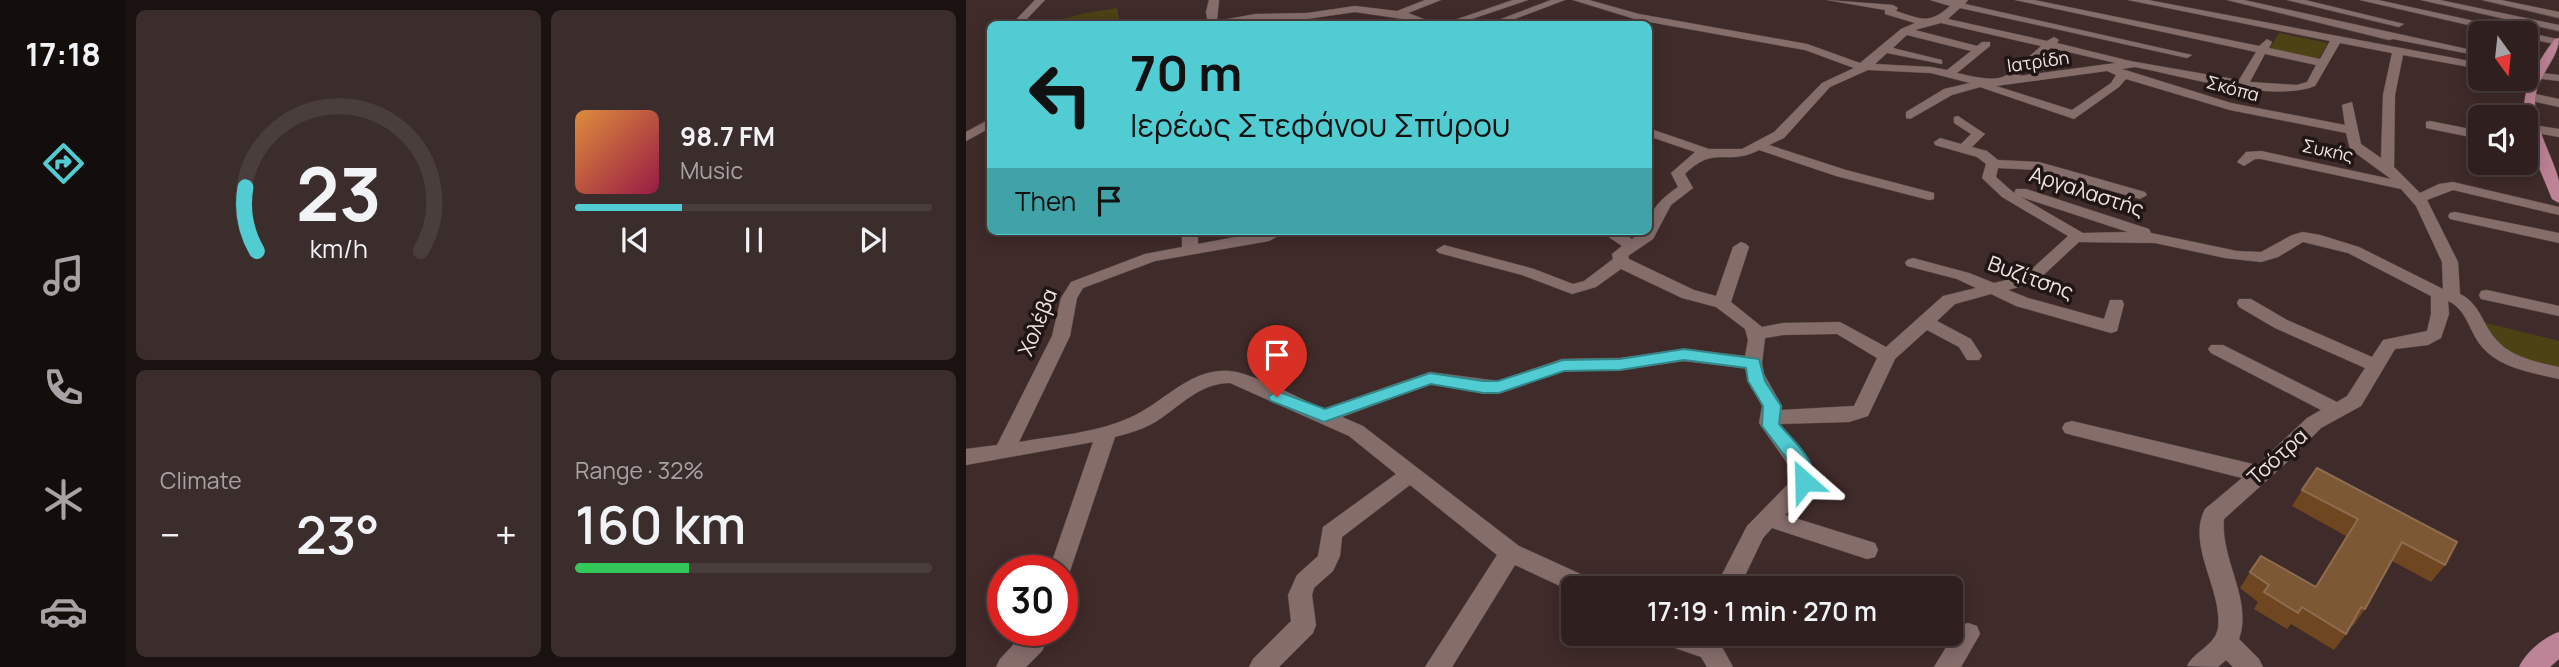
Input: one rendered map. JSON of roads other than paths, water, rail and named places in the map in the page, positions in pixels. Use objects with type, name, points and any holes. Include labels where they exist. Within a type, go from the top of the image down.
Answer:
[{"type":"main road","points":[[2538,65],[2558,41]]},
{"type":"main road","points":[[2531,91],[2532,105]]},
{"type":"main road","points":[[2538,158],[2559,199]]},
{"type":"main road","points":[[2532,667],[2559,643]]},
{"type":"street","points":[[1020,21],[1040,0]]},
{"type":"street","points":[[1213,0],[1211,12],[1213,21]]},
{"type":"street","points":[[1388,0],[1403,11],[1425,21]]},
{"type":"street","points":[[1236,21],[1353,9],[1403,11],[1436,0]]},
{"type":"street","points":[[1481,0],[1499,7]]},
{"type":"street","points":[[1457,21],[1523,0]]},
{"type":"street","points":[[1501,21],[1560,0]]},
{"type":"street","name":"Ιατρίδη","points":[[1578,0],[1722,34],[1807,47],[1865,67],[1954,70],[1982,83],[2005,83],[2135,64],[2242,85],[2281,90],[2303,88],[2311,84],[2336,40]]},
{"type":"street","points":[[1832,0],[1893,8]]},
{"type":"street","points":[[1904,0],[1889,12],[1924,23]]},
{"type":"street","points":[[1935,0],[1960,2],[2187,55]]},
{"type":"street","points":[[2005,83],[2099,0]]},
{"type":"street","points":[[2133,0],[2163,3],[2217,17],[2336,40],[2387,40],[2398,50],[2468,60]]},
{"type":"street","points":[[2292,0],[2399,24]]},
{"type":"street","points":[[2365,0],[2384,2],[2468,23]]},
{"type":"street","points":[[2426,0],[2559,28]]},
{"type":"street","points":[[2487,0],[2507,2],[2559,15]]},
{"type":"street","points":[[2025,1],[2324,63]]},
{"type":"street","points":[[2173,72],[2217,17],[2238,1],[2468,59]]},
{"type":"street","points":[[1607,9],[1626,2]]},
{"type":"street","points":[[1941,20],[1960,2]]},
{"type":"street","points":[[2488,21],[2507,2]]},
{"type":"street","points":[[2140,25],[2163,3]]},
{"type":"street","points":[[2387,40],[2413,11]]},
{"type":"street","points":[[1652,231],[1665,203],[1686,188],[1679,171],[1691,159],[1706,153],[1740,154],[1784,132],[1804,106],[1826,85],[1865,67],[1905,31],[1924,23],[1941,20],[2135,64]]},
{"type":"street","points":[[2242,85],[2274,29]]},
{"type":"street","points":[[1905,31],[1979,49]]},
{"type":"street","points":[[1884,49],[1954,70],[2000,33]]},
{"type":"street","points":[[2538,37],[2558,41]]},
{"type":"street","points":[[2387,168],[2389,95],[2398,50]]},
{"type":"street","name":"Σκόπα","points":[[2107,68],[2277,118],[2352,130]]},
{"type":"street","points":[[1910,115],[1948,92],[1982,83],[1986,87],[2074,115],[2115,85],[2123,74]]},
{"type":"street","points":[[2538,76],[2559,78]]},
{"type":"street","points":[[2531,97],[2559,103]]},
{"type":"street","points":[[2348,105],[2357,148],[2387,168],[2418,198],[2448,256],[2446,295]]},
{"type":"street","points":[[1958,120],[1979,134],[1964,148]]},
{"type":"street","points":[[966,137],[987,125]]},
{"type":"street","points":[[2430,125],[2468,133]]},
{"type":"street","points":[[2538,130],[2559,133]]},
{"type":"street","points":[[1652,133],[1693,146],[1706,153]]},
{"type":"street","points":[[1940,142],[1982,154],[1990,159],[1992,164],[1989,175],[1996,186],[2059,222],[2079,237]]},
{"type":"street","points":[[1759,146],[1841,173],[1929,196]]},
{"type":"street","name":"Συκής","points":[[2244,162],[2251,155],[2261,155],[2407,186]]},
{"type":"street","points":[[1992,164],[2039,166],[2140,195]]},
{"type":"street","name":"Αργαλαστής","points":[[1996,186],[2164,239]]},
{"type":"street","points":[[2418,198],[2442,186],[2453,186],[2559,211]]},
{"type":"street","points":[[2455,216],[2559,238]]},
{"type":"street","points":[[1190,235],[1190,249]]},
{"type":"street","name":"Χολέβα","points":[[1004,451],[1060,336],[1069,298],[1077,285],[1143,260],[1271,235]]},
{"type":"street","points":[[1614,235],[1632,246]]},
{"type":"street","points":[[1648,235],[1620,254],[1621,261],[1671,287],[1722,303],[1745,319],[1756,334],[1753,363],[1759,385],[1771,403],[1770,417],[1775,434],[1803,467],[1805,476],[1800,485],[1766,518],[1748,542],[1732,576]]},
{"type":"street","points":[[1770,417],[1849,415],[1861,411],[1887,356],[1949,300],[2030,279],[2046,266],[2069,240],[2079,237],[2164,239],[2237,255],[2263,257],[2277,253],[2294,239],[2309,237],[2380,262],[2467,306],[2485,339],[2497,350],[2520,362],[2559,373]]},
{"type":"street","points":[[1722,303],[1741,247]]},
{"type":"street","points":[[1444,250],[1518,269],[1572,289],[1590,284],[1621,261]]},
{"type":"street","name":"Βυζίτσης","points":[[1913,263],[1963,276],[2022,302],[2111,327],[2116,304]]},
{"type":"street","name":"Τσότρα","points":[[2226,643],[2229,615],[2211,521],[2220,507],[2314,423],[2354,401],[2389,344],[2428,339],[2435,334],[2446,295]]},
{"type":"street","points":[[2487,295],[2559,311]]},
{"type":"street","points":[[2245,303],[2281,324],[2377,366]]},
{"type":"street","points":[[1924,321],[1965,343],[1973,356]]},
{"type":"street","points":[[1756,334],[1783,329],[1840,328],[1887,356]]},
{"type":"street","points":[[2217,349],[2339,411]]},
{"type":"street","points":[[1324,416],[1430,379],[1499,387],[1563,365],[1620,364],[1684,355],[1753,363]]},
{"type":"street","points":[[966,457],[1128,427],[1150,417],[1201,382],[1223,376],[1232,377],[1324,416],[1367,438],[1511,553],[1561,576]]},
{"type":"street","points":[[2072,428],[2260,474]]},
{"type":"street","points":[[1065,555],[1107,432]]},
{"type":"street","points":[[1262,667],[1304,625],[1300,595],[1305,582],[1325,564],[1329,556],[1331,533],[1410,474]]},
{"type":"street","points":[[1766,518],[1867,550]]},
{"type":"street","points":[[1438,667],[1511,553]]},
{"type":"street","points":[[1947,667],[1968,634]]},
{"type":"street","points":[[2200,666],[2226,643],[2250,667]]},
{"type":"street","points":[[1009,667],[1029,646]]}]
